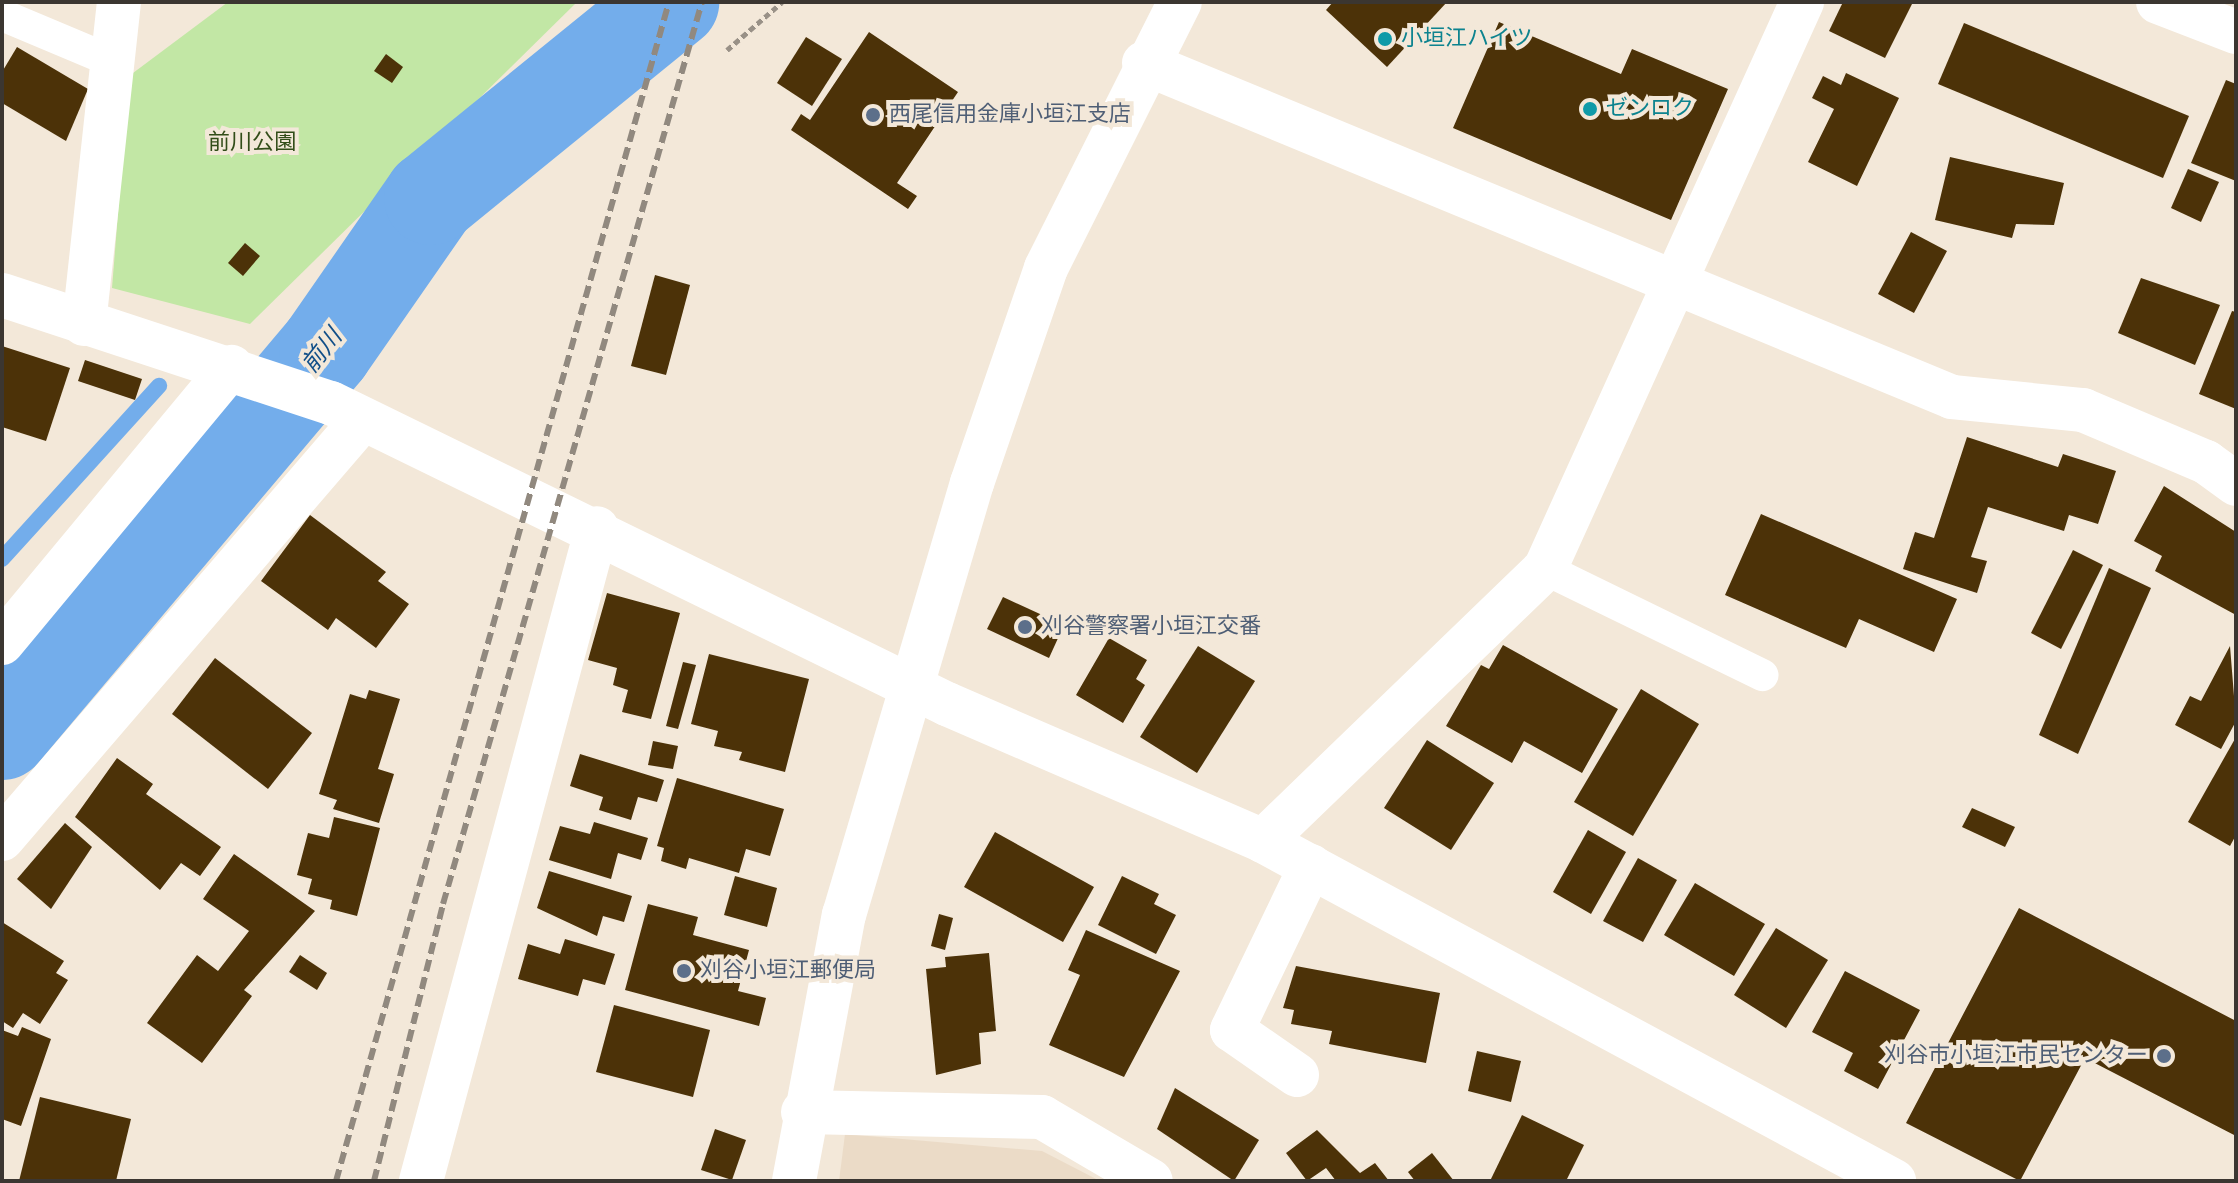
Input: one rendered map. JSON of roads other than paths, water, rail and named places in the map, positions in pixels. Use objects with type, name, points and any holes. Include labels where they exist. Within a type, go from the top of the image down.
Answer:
[{"type":"street","points":[[84,324],[116,63],[119,2]]},
{"type":"street","points":[[794,1181],[803,1112],[844,915],[914,688],[972,483],[1046,268],[1144,63],[1180,2]]},
{"type":"street","points":[[1263,841],[1545,569],[1671,279],[1802,2]]},
{"type":"street","points":[[2158,2],[2236,32]]},
{"type":"street","points":[[1144,63],[1952,397],[2083,410],[2206,462],[2236,484]]},
{"type":"street","points":[[2,295],[84,324],[231,367],[347,412],[597,528],[914,688],[1263,841],[1894,1181]]},
{"type":"street","points":[[2,643],[231,367]]},
{"type":"street","points":[[2,839],[347,412]]},
{"type":"street","points":[[421,1181],[597,528]]},
{"type":"street","points":[[1297,1075],[1232,1030],[1311,866]]},
{"type":"street","points":[[803,1112],[1042,1117],[1151,1181]]},
{"type":"lane","points":[[2,15],[116,63]]},
{"type":"lane","points":[[1545,569],[1762,675]]},
{"type":"waterway","points":[[601,59],[618,2]]},
{"type":"waterway","name":"前川","points":[[2,733],[326,349],[431,198],[672,2]]},
{"type":"waterway","points":[[2,559],[159,386]]},
{"type":"railway","points":[[336,1181],[669,2]]},
{"type":"railway","points":[[374,1181],[443,904],[702,2]]},
{"type":"place","name":"小垣江ハイツ","points":[[1385,39]]},
{"type":"place","name":"ゼンロク","points":[[1590,109]]},
{"type":"place","name":"西尾信用金庫小垣江支店","points":[[873,115]]},
{"type":"place","name":"刈谷警察署小垣江交番","points":[[1025,627]]},
{"type":"place","name":"刈谷小垣江郵便局","points":[[684,971]]},
{"type":"place","name":"刈谷市小垣江市民センター","points":[[2164,1056]]},
{"type":"park label","name":"前川公園","points":[[252,143]]}]
